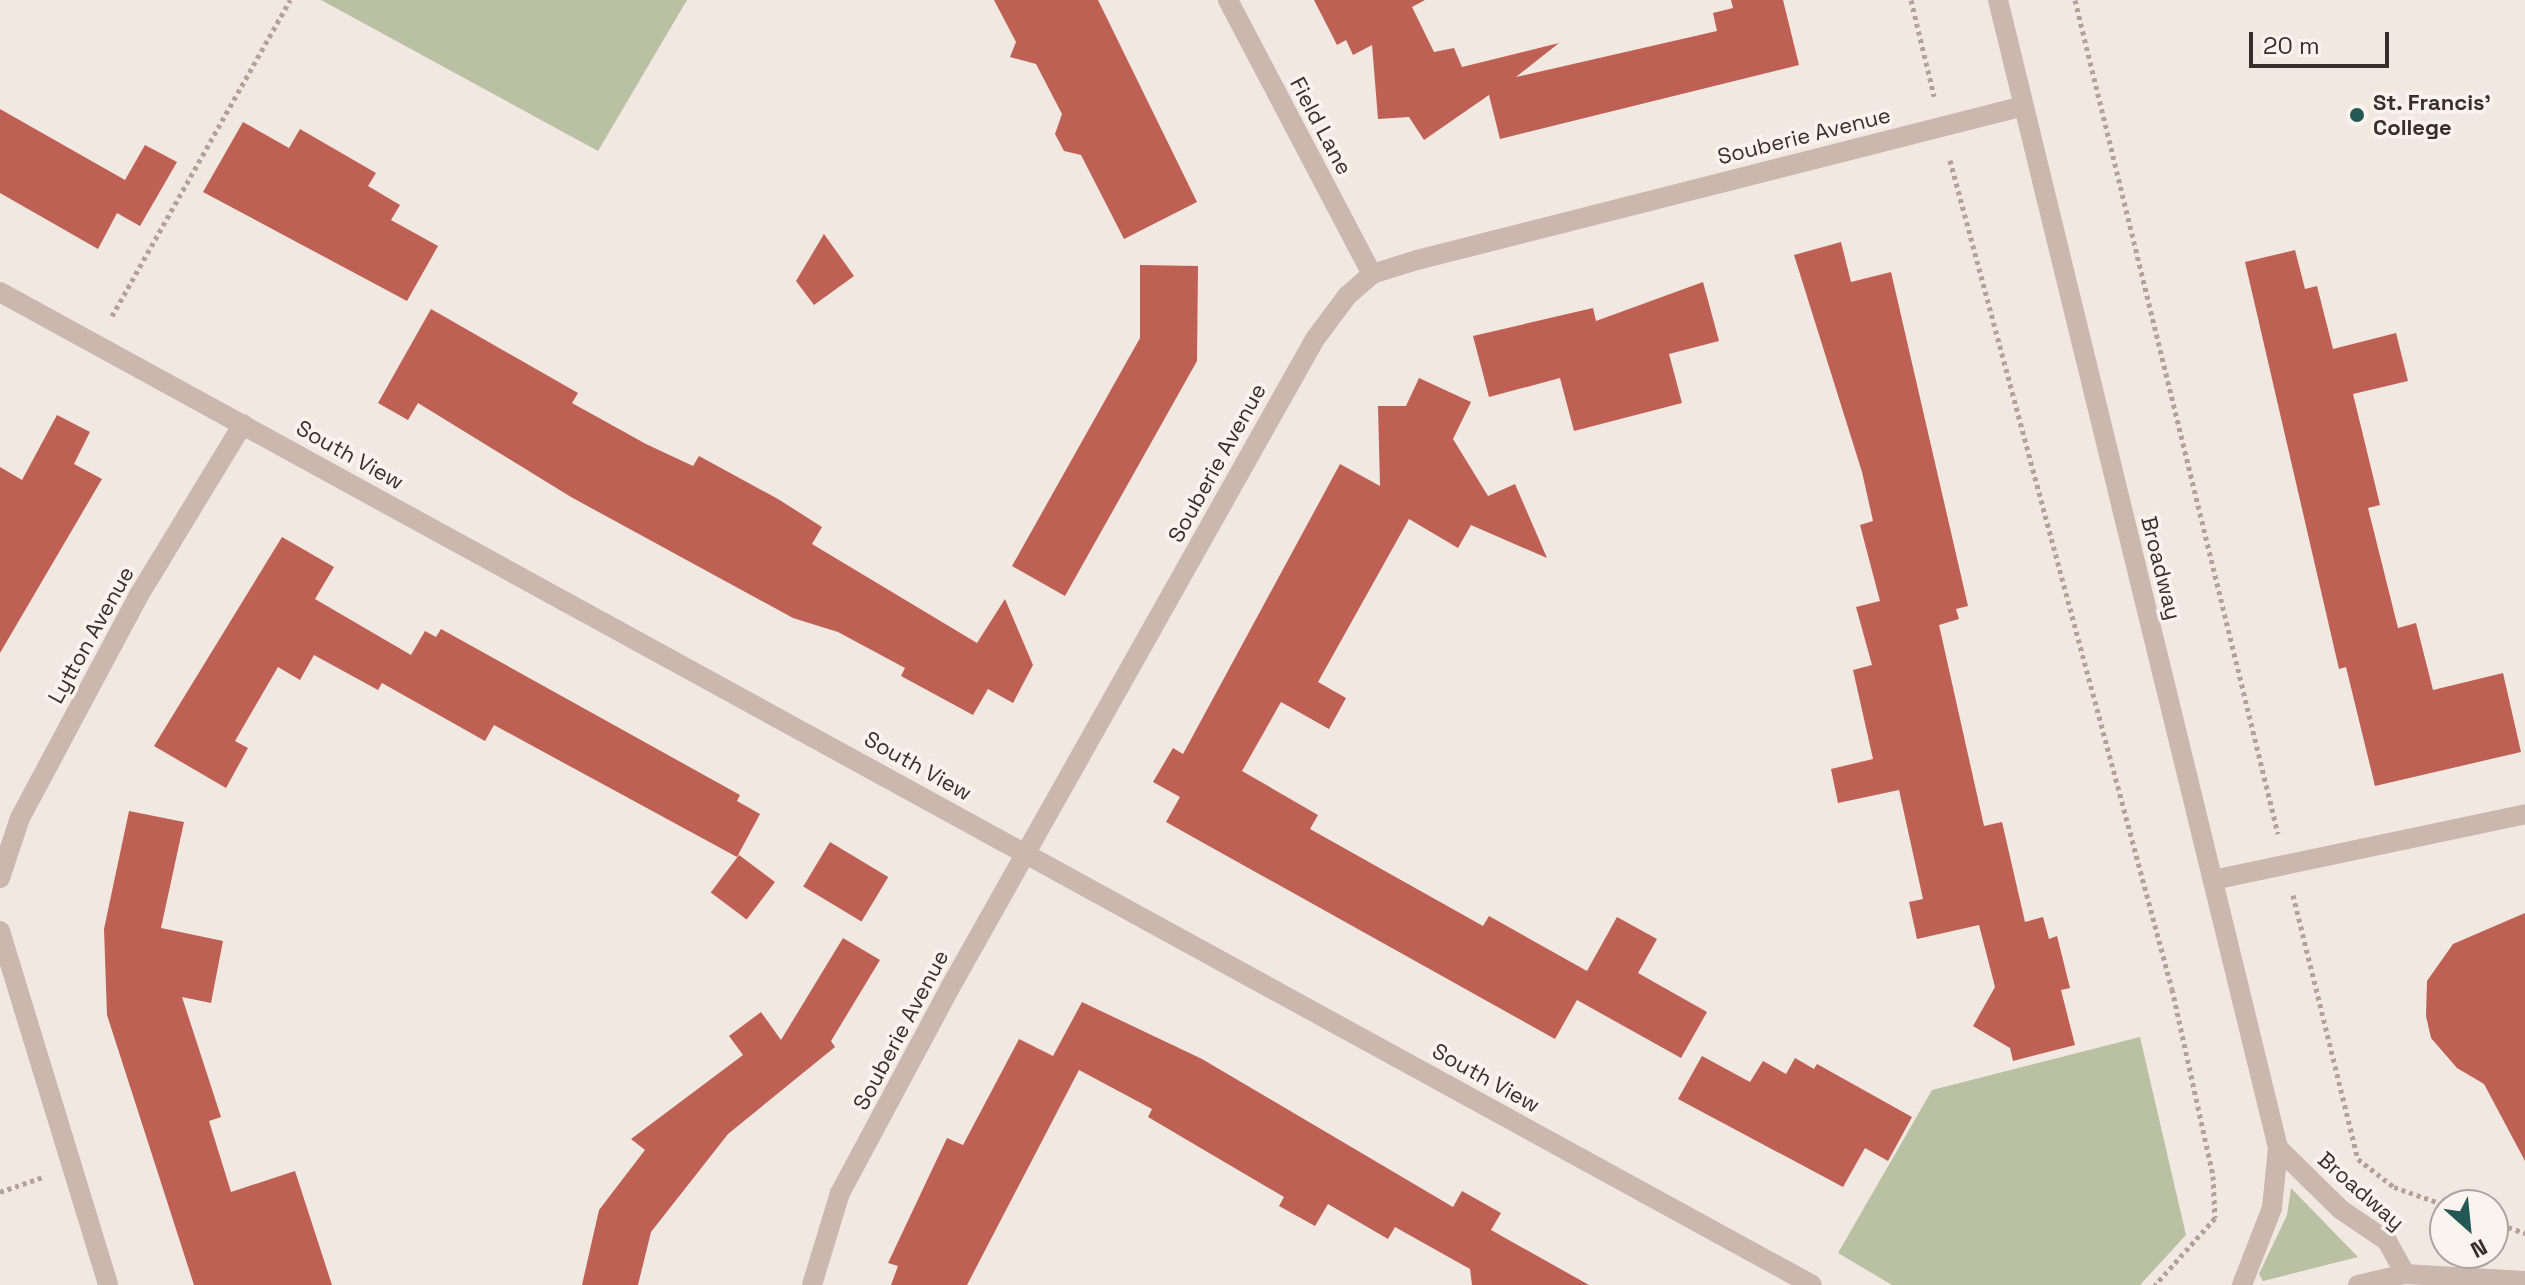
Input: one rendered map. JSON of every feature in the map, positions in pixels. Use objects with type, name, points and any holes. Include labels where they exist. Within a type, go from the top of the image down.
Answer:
[{"type":"street","name":"Field Lane","points":[[1228,0],[1372,274]]},
{"type":"street","name":"Broadway","points":[[1998,0],[2278,1148],[2272,1208],[2242,1285]]},
{"type":"street","name":"Souberie Avenue","points":[[812,1285],[840,1193],[1025,852],[1315,339],[1372,274],[2024,106]]},
{"type":"street","name":"South View","points":[[0,292],[97,342],[1812,1285]]},
{"type":"street","name":"Lytton Avenue","points":[[0,878],[20,818],[139,595],[243,424]]},
{"type":"street","points":[[2213,880],[2525,814]]},
{"type":"street","points":[[0,931],[108,1285]]},
{"type":"street","name":"Broadway","points":[[2278,1148],[2340,1209],[2387,1241],[2405,1274]]},
{"type":"street","points":[[2358,1285],[2405,1274],[2525,1281]]},
{"type":"path","points":[[97,342],[290,0]]},
{"type":"path","points":[[1911,0],[1941,126],[2172,989],[2213,1176],[2215,1218],[2155,1285]]},
{"type":"path","points":[[2075,0],[2358,1159],[2394,1187],[2429,1199]]},
{"type":"path","points":[[0,1192],[70,1168]]},
{"type":"green space","points":[[321,0],[687,0],[598,151]]},
{"type":"green space","points":[[2140,1037],[2186,1235],[2140,1285],[1892,1285],[1838,1253],[1932,1090]]},
{"type":"green space","points":[[2291,1188],[2358,1257],[2263,1281],[2259,1274],[2287,1215]]},
{"type":"building","points":[[994,0],[1098,0],[1197,202],[1124,239],[1081,155],[1064,151],[1055,134],[1062,114],[1036,64],[1010,57],[1016,42]]},
{"type":"building","points":[[1314,0],[1425,0],[1412,7],[1434,52],[1454,48],[1462,67],[1559,43],[1516,77],[1717,31],[1713,13],[1733,8],[1731,0],[1783,0],[1799,65],[1500,139],[1489,95],[1424,140],[1409,117],[1378,119],[1372,45],[1353,55],[1346,40],[1337,45]]},
{"type":"building","points":[[0,109],[125,180],[145,145],[177,162],[140,226],[117,213],[98,249],[0,193]]},
{"type":"building","points":[[243,122],[289,148],[300,129],[376,173],[368,186],[400,205],[391,220],[438,246],[407,301],[203,192]]},
{"type":"building","points":[[824,234],[854,276],[814,305],[796,281]]},
{"type":"building","points":[[1841,242],[1851,282],[1891,272],[1968,606],[1956,609],[1959,619],[1939,625],[1984,826],[2002,822],[2025,922],[2043,917],[2049,939],[2057,936],[2070,988],[2061,990],[2075,1045],[2013,1061],[2010,1048],[1973,1026],[1995,987],[1979,925],[1917,939],[1909,902],[1923,899],[1899,790],[1838,803],[1831,769],[1873,759],[1853,670],[1872,665],[1856,607],[1880,601],[1860,525],[1873,521],[1862,472],[1794,255]]},
{"type":"building","points":[[2295,250],[2305,289],[2317,286],[2333,349],[2396,333],[2408,381],[2353,394],[2380,505],[2368,508],[2398,628],[2416,623],[2433,690],[2503,673],[2521,752],[2375,786],[2346,667],[2339,669],[2245,262]]},
{"type":"building","points":[[1140,265],[1198,266],[1197,361],[1065,596],[1012,566],[1140,338]]},
{"type":"building","points":[[1703,282],[1719,341],[1669,354],[1682,403],[1574,431],[1560,378],[1489,397],[1473,336],[1593,308],[1596,321]]},
{"type":"building","points":[[431,309],[578,393],[572,403],[646,444],[693,466],[699,456],[778,499],[822,527],[812,544],[977,643],[1005,599],[1033,665],[1013,703],[988,689],[973,715],[901,676],[905,668],[838,632],[793,618],[571,497],[418,403],[408,420],[378,403]]},
{"type":"building","points":[[1419,378],[1471,402],[1453,439],[1488,496],[1515,484],[1547,558],[1471,525],[1458,548],[1409,519],[1318,682],[1346,698],[1329,729],[1281,702],[1242,771],[1318,815],[1310,829],[1483,926],[1489,916],[1587,971],[1617,917],[1657,939],[1638,973],[1707,1012],[1681,1058],[1577,1000],[1555,1039],[1166,822],[1180,797],[1153,782],[1173,748],[1183,754],[1340,464],[1380,486],[1378,406],[1406,406]]},
{"type":"building","points":[[57,415],[90,432],[74,464],[102,479],[0,653],[0,467],[22,480]]},
{"type":"building","points":[[282,537],[334,567],[315,599],[411,655],[425,631],[436,637],[441,629],[740,795],[737,801],[760,814],[737,857],[494,725],[485,741],[382,683],[378,690],[314,655],[300,680],[278,667],[235,741],[248,748],[226,788],[154,746]]},
{"type":"building","points":[[129,811],[184,822],[161,928],[223,941],[211,1003],[182,997],[221,1117],[209,1121],[231,1192],[295,1171],[332,1285],[194,1285],[107,1015],[104,929]]},
{"type":"building","points":[[830,842],[888,877],[862,922],[803,887]]},
{"type":"building","points":[[739,855],[775,882],[747,920],[711,893]]},
{"type":"building","points":[[2525,913],[2525,1161],[2484,1084],[2457,1068],[2431,1038],[2426,1016],[2427,981],[2453,944]]},
{"type":"building","points":[[843,938],[880,960],[831,1041],[835,1047],[728,1134],[651,1232],[638,1285],[582,1285],[599,1210],[645,1150],[631,1139],[743,1055],[729,1036],[761,1012],[781,1040]]},
{"type":"building","points":[[1082,1002],[1202,1059],[1453,1207],[1462,1191],[1501,1213],[1491,1230],[1589,1285],[1472,1285],[1470,1269],[1395,1227],[1388,1239],[1328,1204],[1315,1226],[1279,1206],[1284,1197],[1148,1117],[1152,1109],[1079,1070],[967,1285],[891,1285],[898,1266],[888,1263],[947,1138],[963,1145],[1019,1039],[1053,1056]]},
{"type":"building","points":[[1702,1056],[1750,1082],[1763,1061],[1786,1074],[1795,1058],[1814,1069],[1817,1064],[1912,1117],[1888,1161],[1865,1148],[1843,1187],[1678,1099]]},
{"type":"place","name":"St. Francis' College","points":[[2357,115]]}]
